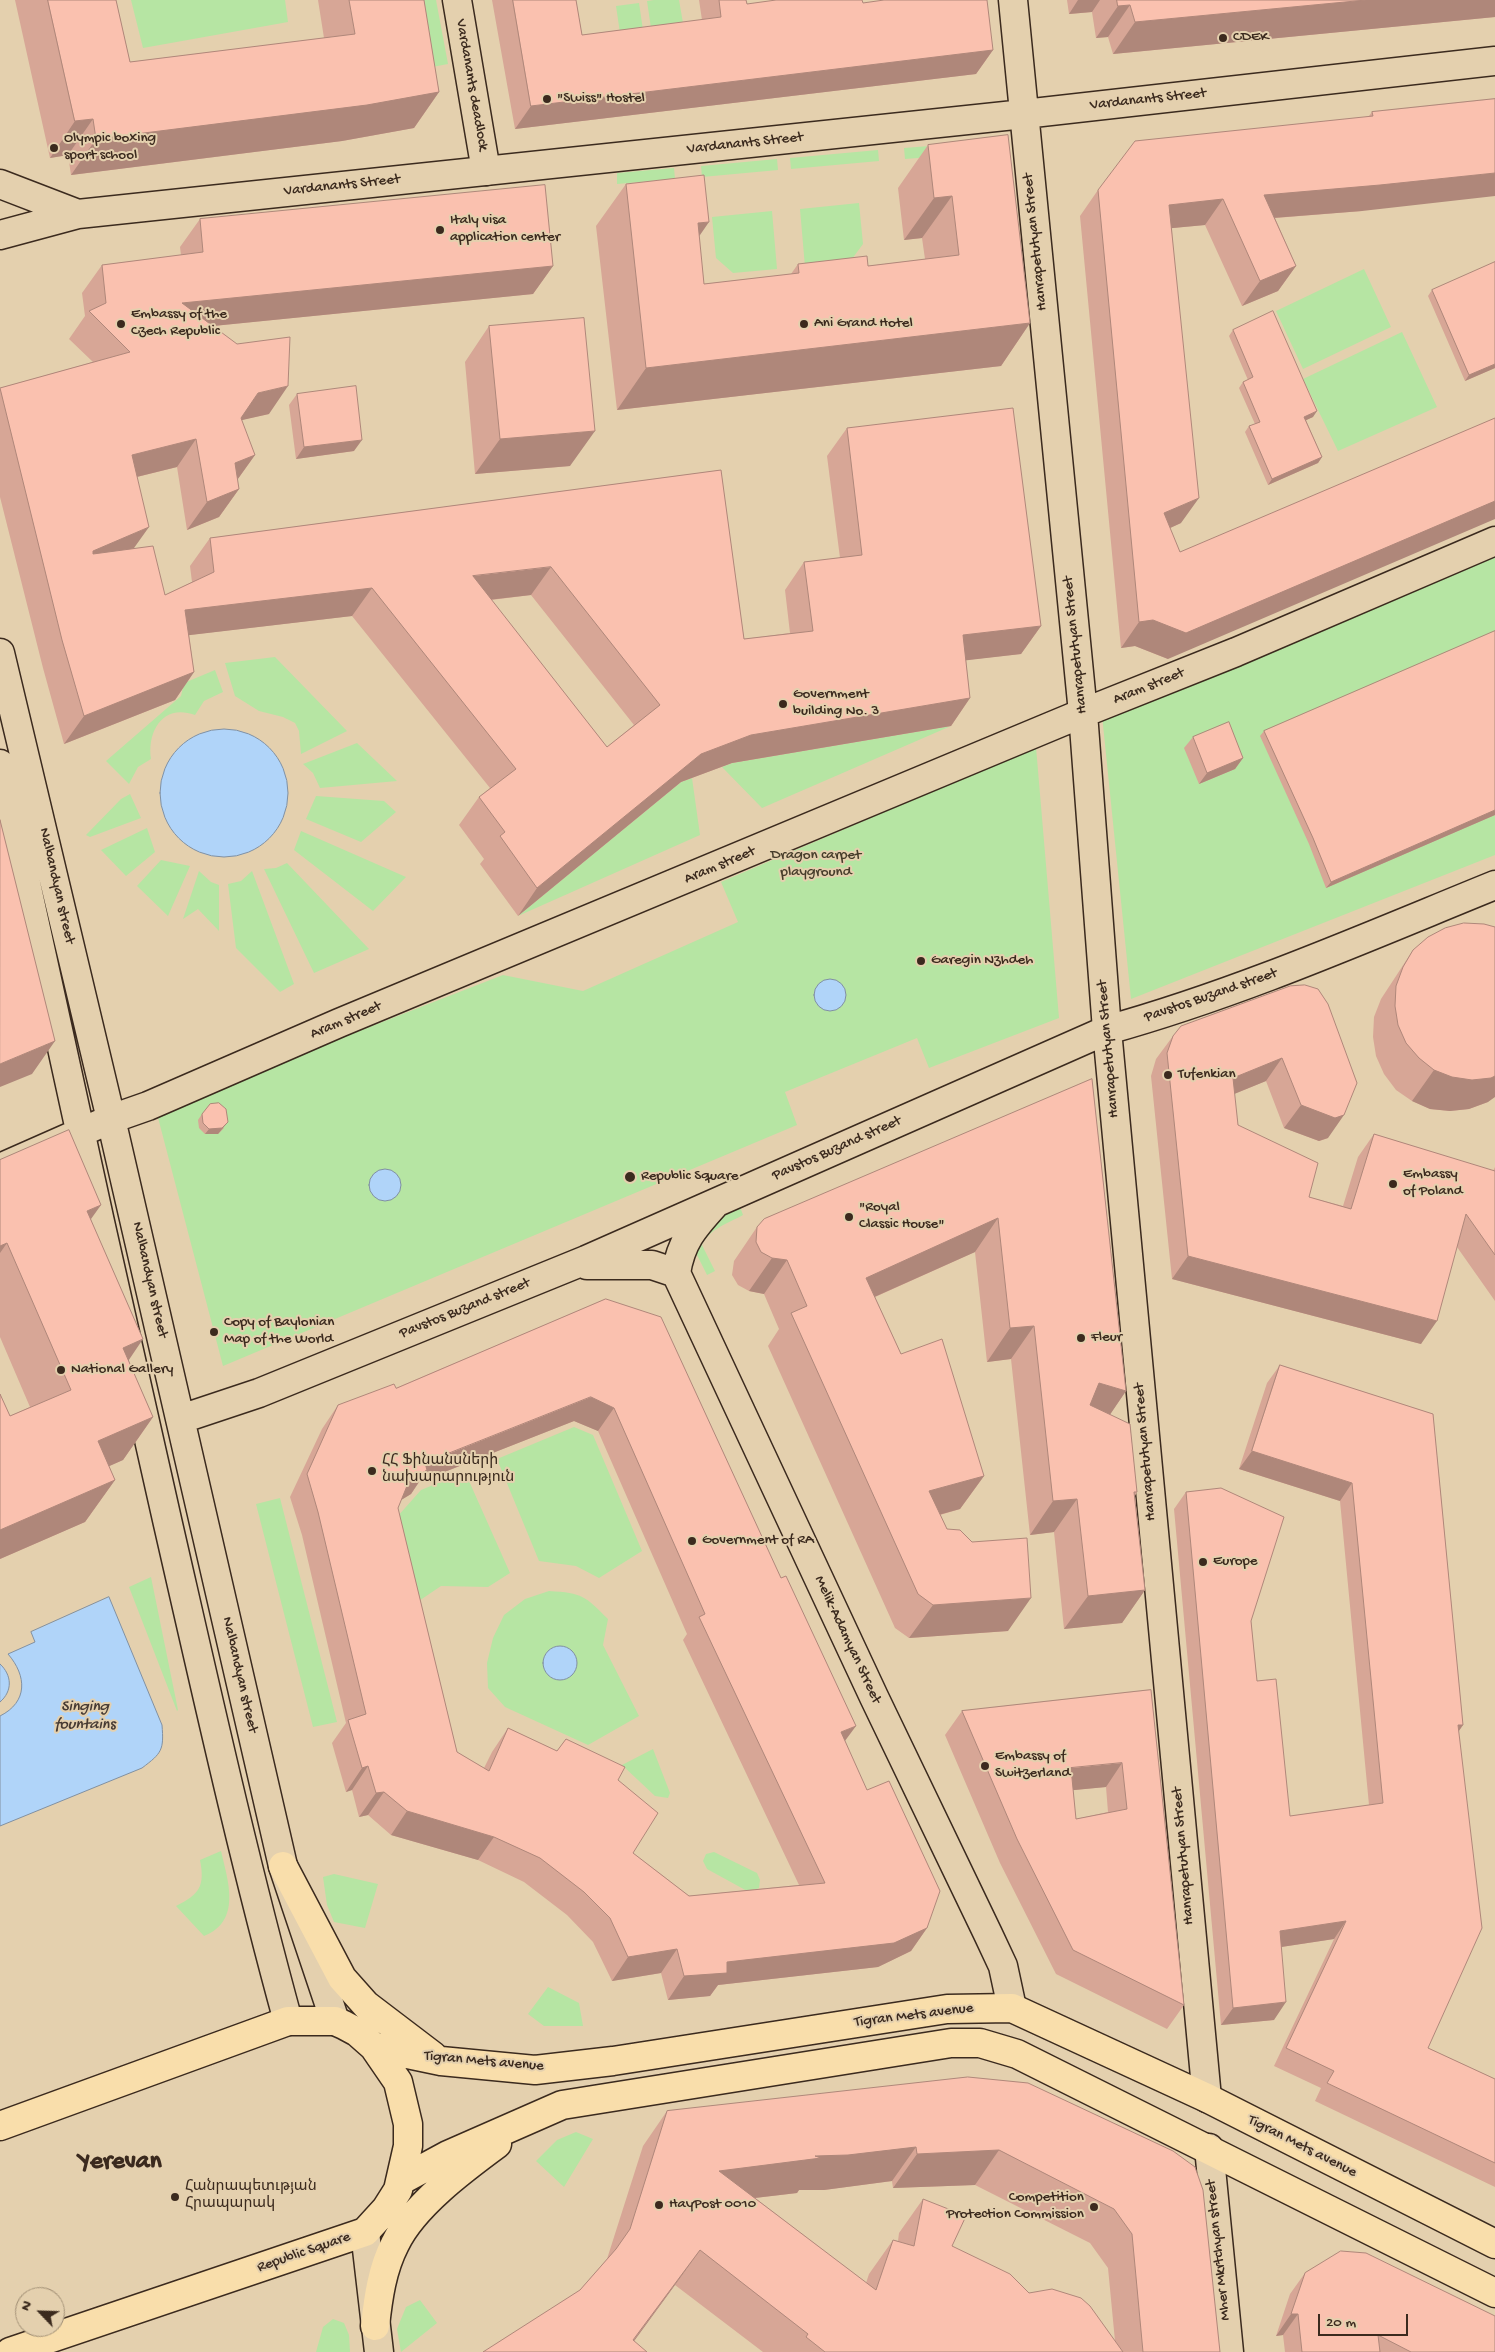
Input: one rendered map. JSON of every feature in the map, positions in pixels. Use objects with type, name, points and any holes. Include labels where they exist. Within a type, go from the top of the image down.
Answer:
[{"type":"main road","points":[[283,1866],[342,1978],[366,2005],[441,2062]]},
{"type":"main road","name":"Tigran Mets avenue","points":[[374,2047],[441,2062],[535,2070],[613,2061],[947,2009],[1012,2008],[1207,2098],[1495,2244]]},
{"type":"main road","points":[[1012,2008],[1017,2054]]},
{"type":"main road","name":"Republic Square","points":[[0,2126],[288,2021],[335,2021],[357,2032],[374,2047],[398,2082],[405,2104],[408,2124],[408,2146],[398,2190],[386,2209],[365,2232],[10,2352]]},
{"type":"main road","name":"Tigran Mets avenue","points":[[400,2181],[448,2154],[562,2104],[951,2043],[980,2044],[1017,2054],[1495,2293]]},
{"type":"main road","points":[[377,2339],[380,2287],[395,2243],[419,2210],[474,2161],[536,2115]]},
{"type":"street","name":"Vardanants deadlock","points":[[457,0],[486,171]]},
{"type":"street","name":"Hanrapetutyan Street","points":[[1013,0],[1083,713],[1107,1030],[1207,2098]]},
{"type":"street","name":"Vardanants Street","points":[[0,184],[78,214],[1024,114],[1495,61]]},
{"type":"street","points":[[0,235],[78,214]]},
{"type":"street","name":"Aram street","points":[[0,1168],[111,1118],[148,1106],[348,1020],[982,757],[1083,713],[1236,652],[1495,541]]},
{"type":"street","name":"Nalbandyan street","points":[[0,653],[111,1118],[283,1866],[335,2021]]},
{"type":"street","name":"Nalbandyan street","points":[[0,764],[79,1133],[241,1844],[288,2021]]},
{"type":"street","name":"Pavstos Buzand street","points":[[181,1419],[259,1392],[566,1268],[1107,1030],[1151,1018],[1298,965],[1495,885]]},
{"type":"street","points":[[566,1268],[622,1264],[652,1265],[676,1273],[680,1253],[690,1233],[719,1200]]},
{"type":"street","name":"Melik-Adamyan Street","points":[[676,1273],[874,1697],[996,1950],[1003,1966],[1012,2008]]},
{"type":"street","name":"Mher Mkrtchyan street","points":[[1208,2148],[1230,2352]]},
{"type":"street","points":[[365,2232],[377,2339]]},
{"type":"green space","points":[[131,0],[285,0],[288,22],[143,48]]},
{"type":"green space","points":[[420,0],[436,0],[448,64],[432,67]]},
{"type":"green space","points":[[679,0],[683,23],[651,28],[647,1]]},
{"type":"green space","points":[[639,3],[643,30],[620,33],[616,6]]},
{"type":"green space","points":[[955,144],[956,155],[905,159],[904,148]]},
{"type":"green space","points":[[878,150],[879,161],[791,169],[790,158]]},
{"type":"green space","points":[[777,159],[778,170],[702,177],[701,166]]},
{"type":"green space","points":[[674,168],[675,179],[617,184],[617,173]]},
{"type":"green space","points":[[859,203],[863,244],[849,263],[805,267],[800,209]]},
{"type":"green space","points":[[772,211],[777,269],[733,273],[716,258],[712,217]]},
{"type":"green space","points":[[1364,269],[1391,327],[1303,369],[1276,311]]},
{"type":"green space","points":[[1402,332],[1437,407],[1338,451],[1303,379]]},
{"type":"green space","points":[[1495,551],[1495,855],[1131,999],[1102,715]]},
{"type":"green space","points":[[275,657],[347,731],[301,754],[299,731],[295,723],[283,717],[259,711],[235,696],[225,663]]},
{"type":"green space","points":[[215,670],[223,692],[204,701],[195,715],[184,712],[166,716],[155,730],[150,749],[151,759],[138,767],[129,784],[106,761],[181,696],[184,683]]},
{"type":"green space","points":[[951,726],[762,808],[722,767],[732,763]]},
{"type":"green space","points":[[357,743],[397,781],[320,788],[313,773],[303,764]]},
{"type":"green space","name":"Dragon carpet playground","points":[[1036,747],[1059,1018],[929,1068],[917,1038],[785,1092],[797,1125],[223,1366],[156,1110],[503,975],[583,991],[738,922],[721,882]]},
{"type":"green space","points":[[692,778],[700,835],[518,916],[681,782]]},
{"type":"green space","points":[[130,794],[141,818],[90,837],[86,835],[121,799]]},
{"type":"green space","points":[[316,796],[384,801],[396,812],[361,842],[306,819]]},
{"type":"green space","points":[[147,828],[155,852],[126,876],[101,850]]},
{"type":"green space","points":[[301,831],[406,877],[373,911],[294,850]]},
{"type":"green space","points":[[161,860],[190,866],[168,916],[137,886]]},
{"type":"green space","points":[[287,863],[369,949],[314,973],[264,869],[276,868]]},
{"type":"green space","points":[[199,871],[211,882],[219,885],[219,931],[198,909],[183,919]]},
{"type":"green space","points":[[252,871],[294,984],[280,992],[236,948],[228,884],[241,881]]},
{"type":"green space","points":[[739,1204],[743,1215],[714,1231],[705,1239],[702,1245],[715,1271],[707,1275],[694,1249],[701,1224]]},
{"type":"green space","points":[[574,1427],[593,1435],[642,1551],[599,1578],[576,1566],[539,1561],[497,1459]]},
{"type":"green space","points":[[465,1472],[510,1573],[488,1587],[441,1586],[407,1609],[397,1517],[421,1490]]},
{"type":"green space","points":[[280,1498],[337,1722],[313,1727],[256,1504]]},
{"type":"green space","points":[[151,1577],[178,1710],[177,1711],[129,1587]]},
{"type":"green space","points":[[549,1591],[569,1593],[583,1597],[608,1619],[603,1645],[639,1716],[588,1745],[505,1707],[488,1688],[487,1663],[493,1638],[504,1615],[525,1599]]},
{"type":"green space","points":[[653,1749],[670,1793],[668,1798],[655,1796],[622,1765]]},
{"type":"green space","points":[[221,1851],[229,1887],[228,1910],[224,1921],[216,1929],[204,1936],[176,1906],[191,1897],[199,1888],[202,1876],[200,1860]]},
{"type":"green space","points":[[714,1852],[757,1873],[760,1880],[759,1888],[749,1892],[707,1869],[703,1861],[706,1854]]},
{"type":"green space","points":[[334,1874],[378,1884],[365,1928],[334,1922],[327,1905],[323,1877]]},
{"type":"green space","points":[[548,1987],[579,2003],[583,2026],[544,2026],[528,2014]]},
{"type":"green space","points":[[576,2132],[593,2139],[564,2187],[536,2161],[557,2140]]},
{"type":"green space","points":[[420,2300],[437,2323],[401,2352],[397,2329],[406,2307]]},
{"type":"green space","points":[[333,2319],[344,2323],[349,2335],[350,2352],[316,2352],[323,2327]]},
{"type":"water","points":[[224,729],[248,734],[269,748],[283,769],[288,793],[283,817],[269,838],[248,852],[224,857],[200,852],[179,838],[165,817],[160,793],[165,769],[179,748],[200,734]]},
{"type":"water","points":[[830,979],[836,980],[841,984],[845,989],[845,1001],[841,1006],[836,1010],[830,1011],[824,1010],[819,1006],[815,1001],[814,995],[815,989],[819,984],[824,980]]},
{"type":"water","points":[[385,1169],[391,1170],[396,1174],[400,1179],[400,1191],[396,1196],[391,1200],[385,1201],[379,1200],[374,1196],[370,1191],[369,1185],[370,1179],[374,1174],[379,1170]]},
{"type":"water","name":"Singing fountains","points":[[109,1597],[162,1725],[162,1746],[158,1754],[142,1768],[0,1826],[0,1716],[16,1703],[22,1688],[19,1671],[8,1654],[35,1642],[31,1632]]},
{"type":"water","points":[[560,1646],[572,1651],[577,1663],[572,1675],[560,1680],[548,1675],[543,1663],[548,1651]]},
{"type":"water","points":[[0,1664],[9,1678],[9,1688],[0,1702]]},
{"type":"building","points":[[48,0],[116,0],[130,62],[355,34],[349,0],[424,0],[439,92],[367,105],[96,139],[93,119],[75,121]]},
{"type":"building","points":[[513,0],[576,0],[582,35],[721,17],[719,0],[746,0],[747,4],[776,0],[862,0],[863,3],[884,0],[987,0],[993,50],[531,106]]},
{"type":"building","points":[[1117,0],[1366,0],[1135,22],[1130,5],[1118,6]]},
{"type":"building","points":[[1495,99],[1495,173],[1264,195],[1296,266],[1260,281],[1223,199],[1169,205],[1199,498],[1164,513],[1180,552],[1495,418],[1495,501],[1186,633],[1153,620],[1139,622],[1098,190],[1135,141],[1373,116],[1372,112]]},
{"type":"building","points":[[1008,135],[1030,323],[646,368],[626,184],[704,175],[709,222],[698,223],[704,284],[799,273],[798,264],[867,256],[868,266],[959,255],[952,196],[934,198],[928,145]]},
{"type":"building","points":[[545,185],[553,266],[182,303],[237,344],[290,337],[288,386],[258,393],[241,418],[255,455],[235,463],[239,489],[207,502],[196,439],[132,455],[149,527],[93,551],[93,554],[153,546],[165,595],[214,572],[210,538],[721,470],[744,639],[813,631],[804,562],[862,555],[847,428],[1013,408],[1041,626],[963,635],[970,698],[751,735],[701,754],[537,888],[500,836],[505,832],[479,797],[516,769],[372,588],[185,610],[194,672],[84,716],[62,640],[0,388],[130,352],[89,311],[106,303],[102,265],[203,252],[200,219]],"holes":[[[551,567],[660,705],[607,747],[473,576]]]},
{"type":"building","points":[[1495,262],[1495,364],[1469,375],[1432,290]]},
{"type":"building","points":[[1273,311],[1317,411],[1304,417],[1322,457],[1272,479],[1249,426],[1260,422],[1243,382],[1253,377],[1233,330]]},
{"type":"building","points":[[584,318],[595,431],[500,439],[489,326]]},
{"type":"building","points":[[356,386],[362,440],[304,447],[297,394]]},
{"type":"building","points":[[1495,631],[1495,810],[1331,882],[1264,731]]},
{"type":"building","points":[[1229,722],[1243,758],[1207,773],[1193,737]]},
{"type":"building","points":[[0,820],[55,1041],[0,1064]]},
{"type":"building","points":[[1464,923],[1484,924],[1495,927],[1495,1076],[1491,1078],[1472,1080],[1452,1077],[1434,1070],[1419,1058],[1406,1043],[1398,1025],[1395,1006],[1396,986],[1403,967],[1413,950],[1428,937],[1445,928]]},
{"type":"building","points":[[1305,985],[1318,989],[1328,1004],[1357,1083],[1344,1115],[1335,1118],[1301,1105],[1282,1058],[1233,1078],[1238,1125],[1318,1163],[1309,1197],[1351,1209],[1374,1134],[1495,1171],[1495,1255],[1466,1214],[1437,1321],[1188,1256],[1167,1053],[1173,1036],[1181,1026],[1290,986]]},
{"type":"building","points":[[1092,1079],[1126,1391],[1099,1383],[1090,1405],[1130,1424],[1137,1492],[1134,1492],[1145,1590],[1088,1596],[1077,1499],[1053,1501],[1034,1326],[1010,1328],[998,1218],[866,1278],[901,1354],[942,1339],[984,1476],[929,1491],[947,1529],[960,1530],[972,1542],[1027,1538],[1031,1598],[933,1605],[918,1594],[791,1313],[807,1306],[787,1260],[772,1258],[761,1252],[756,1242],[757,1227],[764,1219]]},
{"type":"building","points":[[219,1103],[226,1109],[228,1122],[222,1128],[209,1129],[203,1123],[202,1114],[210,1104]]},
{"type":"building","points":[[69,1130],[101,1205],[87,1211],[143,1339],[123,1348],[153,1417],[98,1441],[115,1480],[0,1530],[0,1394],[10,1416],[71,1390],[7,1243],[0,1246],[0,1160]]},
{"type":"building","points":[[606,1299],[661,1317],[781,1578],[786,1576],[856,1726],[841,1732],[867,1790],[889,1781],[940,1891],[927,1928],[894,1943],[727,1962],[727,1973],[684,1976],[677,1949],[628,1957],[610,1918],[584,1892],[540,1858],[494,1837],[407,1811],[384,1792],[376,1793],[368,1766],[362,1768],[348,1720],[366,1714],[318,1512],[307,1474],[338,1405],[394,1384],[396,1388]],"holes":[[[591,1397],[614,1408],[705,1614],[699,1617],[825,1883],[689,1896],[633,1853],[658,1813],[618,1780],[625,1767],[566,1739],[557,1751],[508,1728],[489,1771],[457,1752],[398,1508],[409,1481],[427,1470],[425,1463]]]},
{"type":"building","points":[[1280,1365],[1433,1414],[1463,1725],[1458,1725],[1482,1928],[1428,2048],[1495,2079],[1495,2163],[1327,2083],[1334,2071],[1286,2048],[1346,1921],[1280,1931],[1286,2002],[1233,2008],[1186,1492],[1221,1488],[1284,1517],[1251,1621],[1257,1681],[1276,1679],[1290,1816],[1383,1803],[1352,1483],[1252,1451]]},
{"type":"building","points":[[1151,1690],[1184,2005],[1073,1950],[1017,1839],[962,1711]],"holes":[[[1122,1763],[1127,1809],[1076,1819],[1071,1768]]]},
{"type":"building","points":[[968,2077],[1028,2083],[1173,2151],[1195,2167],[1203,2190],[1220,2352],[1143,2352],[1132,2234],[1114,2209],[999,2150],[917,2154],[916,2147],[848,2155],[815,2156],[821,2158],[719,2171],[876,2290],[893,2240],[914,2246],[923,2199],[966,2216],[952,2246],[1010,2274],[1029,2293],[1052,2289],[1081,2298],[1090,2306],[1123,2352],[825,2352],[806,2337],[808,2334],[700,2250],[633,2340],[647,2352],[483,2352],[580,2290],[616,2249],[630,2229],[667,2111]]},
{"type":"building","points":[[1341,2251],[1366,2253],[1495,2316],[1495,2352],[1411,2352],[1378,2335],[1380,2352],[1302,2352],[1298,2314],[1291,2314],[1305,2273]]},
{"type":"place","name":"CDEK","points":[[1223,38]]},
{"type":"place","name":"\"Swiss\" Hostel","points":[[547,99]]},
{"type":"place","name":"Olympic boxing sport school","points":[[54,148]]},
{"type":"place","name":"Italy visa application center","points":[[440,230]]},
{"type":"place","name":"Embassy of the Czech Republic","points":[[121,324]]},
{"type":"place","name":"Ani Grand Hotel","points":[[804,324]]},
{"type":"place","name":"Government building No. 3","points":[[783,704]]},
{"type":"place","name":"Garegin Nzhdeh","points":[[921,961]]},
{"type":"place","name":"Tufenkian","points":[[1168,1075]]},
{"type":"place","name":"Republic Square","points":[[630,1177]]},
{"type":"place","name":"Embassy of Poland","points":[[1393,1184]]},
{"type":"place","name":"\"Royal Classic House\"","points":[[849,1217]]},
{"type":"place","name":"Copy of Baylonian Map of the World","points":[[214,1332]]},
{"type":"place","name":"Fleur","points":[[1081,1338]]},
{"type":"place","name":"National Gallery","points":[[61,1370]]},
{"type":"place","name":"ՀՀ Ֆինանսների նախարարություն","points":[[372,1471]]},
{"type":"place","name":"Government of RA","points":[[692,1541]]},
{"type":"place","name":"Europe","points":[[1203,1562]]},
{"type":"place","name":"Embassy of Switzerland","points":[[985,1766]]},
{"type":"place","name":"Հանրապետւթյան Հրապարակ","points":[[175,2197]]},
{"type":"place","name":"HayPost 0010","points":[[659,2205]]},
{"type":"place","name":"Competition Protection Commission","points":[[1094,2207]]},
{"type":"district","name":"Yerevan","points":[[120,2163]]}]
